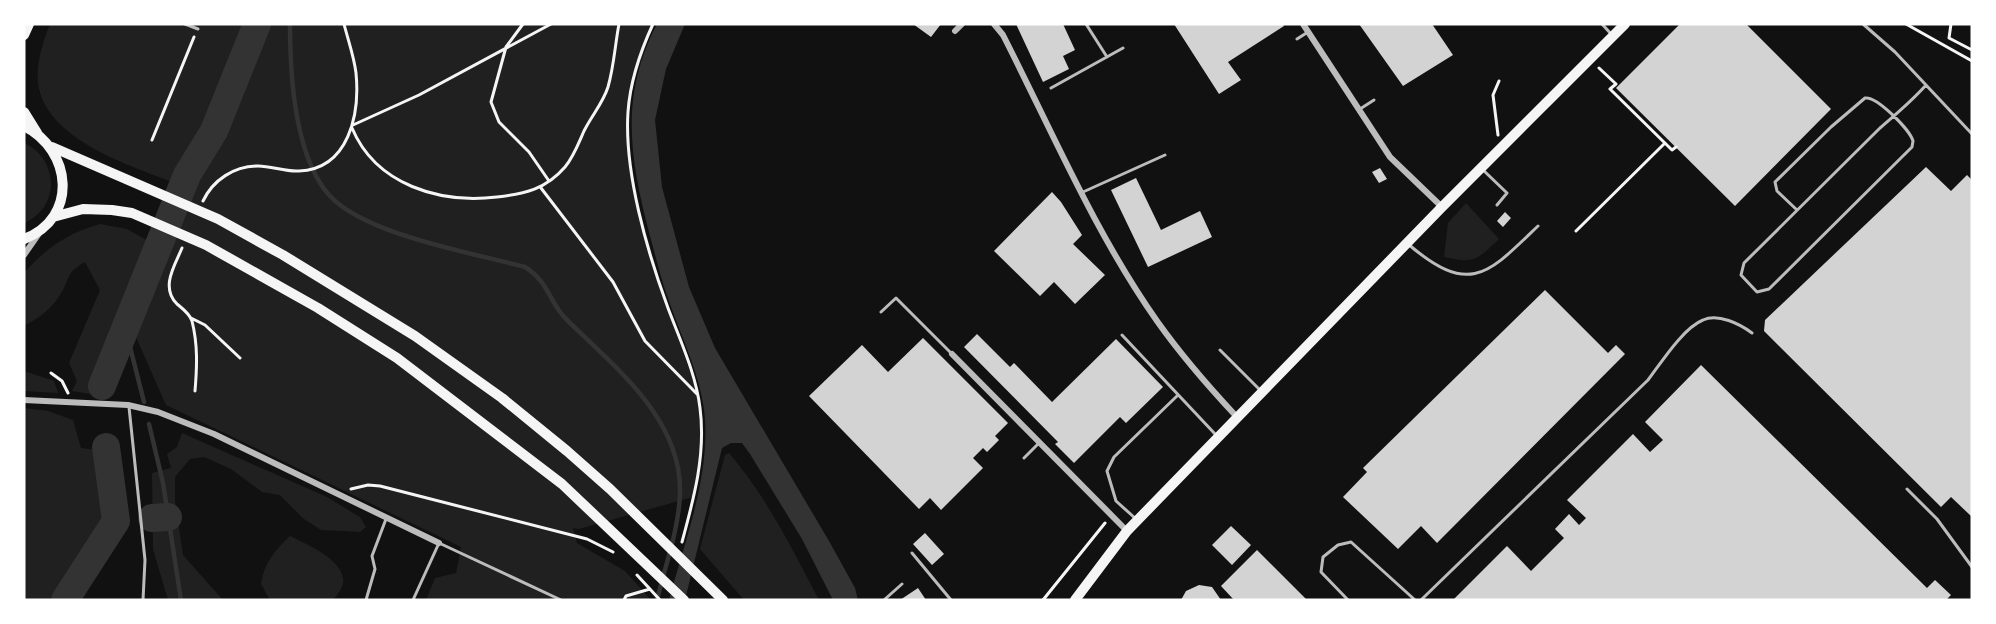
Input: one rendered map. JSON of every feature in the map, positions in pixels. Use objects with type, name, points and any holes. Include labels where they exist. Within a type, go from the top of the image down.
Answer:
[{"type":"main road","points":[[24,34],[29,24]]},
{"type":"main road","points":[[1075,600],[1137,520],[1442,207],[1625,24]]},
{"type":"main road","points":[[24,112],[37,133]]},
{"type":"main road","points":[[24,126],[37,133],[52,147],[218,219],[283,255],[414,336],[502,398],[610,489],[723,600]]},
{"type":"main road","points":[[24,239],[42,229],[53,217],[61,200],[64,182],[60,164],[52,147]]},
{"type":"main road","points":[[53,217],[83,209],[132,213],[206,244],[318,308],[397,358],[562,484],[684,600]]},
{"type":"street","points":[[956,31],[962,24]]},
{"type":"street","points":[[994,24],[1003,35],[1119,261],[1175,346],[1236,417]]},
{"type":"street","points":[[1303,24],[1390,157],[1442,207]]},
{"type":"street","points":[[24,255],[42,229]]},
{"type":"street","points":[[952,354],[1041,441],[1127,531]]},
{"type":"street","points":[[24,400],[125,405],[185,422],[440,543]]},
{"type":"lane","points":[[185,24],[198,29]]},
{"type":"lane","points":[[1086,24],[1107,57]]},
{"type":"lane","points":[[1602,24],[1613,37]]},
{"type":"lane","points":[[1863,24],[1926,85],[1972,134]]},
{"type":"lane","points":[[1298,39],[1308,32]]},
{"type":"lane","points":[[1052,88],[1123,48]]},
{"type":"lane","points":[[1797,210],[1774,185],[1800,157],[1865,98],[1876,100],[1893,117],[1912,137],[1912,147],[1769,289],[1757,292],[1743,278],[1741,267],[1893,117],[1908,106],[1926,85]]},
{"type":"lane","points":[[1358,110],[1374,99]]},
{"type":"lane","points":[[1083,192],[1165,155]]},
{"type":"lane","points":[[1481,168],[1507,193],[1497,205]]},
{"type":"lane","points":[[1407,243],[1453,274],[1475,275],[1494,267],[1538,226]]},
{"type":"lane","points":[[881,312],[896,298],[952,354]]},
{"type":"lane","points":[[1421,600],[1648,380],[1676,343],[1698,323],[1704,319],[1721,319],[1741,324],[1752,333]]},
{"type":"lane","points":[[1122,335],[1217,437]]},
{"type":"lane","points":[[1220,350],[1262,391]]},
{"type":"lane","points":[[1137,520],[1116,501],[1107,471],[1114,457],[1177,396]]},
{"type":"lane","points":[[125,405],[145,561],[143,600]]},
{"type":"lane","points":[[1024,458],[1041,441]]},
{"type":"lane","points":[[1907,489],[1936,519],[1972,567]]},
{"type":"lane","points":[[366,600],[375,568],[372,556],[387,517]]},
{"type":"lane","points":[[1348,600],[1321,572],[1323,557],[1338,544],[1351,542],[1415,600]]},
{"type":"lane","points":[[413,600],[440,543],[561,600]]},
{"type":"lane","points":[[912,553],[951,600]]},
{"type":"lane","points":[[884,600],[902,584]]},
{"type":"path","points":[[307,170],[326,163],[340,150],[352,127],[356,105],[356,71],[344,24]]},
{"type":"path","points":[[523,24],[506,47],[491,102],[499,122],[529,152],[549,181]]},
{"type":"path","points":[[352,127],[419,95],[550,24]]},
{"type":"path","points":[[352,127],[361,147],[375,163],[400,181],[424,192],[471,199],[509,196],[541,188],[565,166],[600,106],[608,87],[620,24]]},
{"type":"path","points":[[653,24],[641,55],[628,111],[630,160],[632,182],[663,294],[698,395],[702,452],[680,547]]},
{"type":"path","points":[[1906,24],[1972,61]]},
{"type":"path","points":[[1951,24],[1949,38],[1972,50]]},
{"type":"path","points":[[152,140],[198,29]]},
{"type":"path","points":[[1599,68],[1616,84],[1610,89],[1672,150],[1676,147]]},
{"type":"path","points":[[1499,81],[1493,96],[1502,148]]},
{"type":"path","points":[[1576,231],[1665,143]]},
{"type":"path","points":[[541,188],[613,282],[645,341],[698,395]]},
{"type":"path","points":[[191,318],[205,325],[240,358]]},
{"type":"path","points":[[51,373],[62,381],[70,403]]},
{"type":"path","points":[[338,493],[361,486],[380,486],[587,539],[605,546],[618,556]]},
{"type":"path","points":[[1043,600],[1111,514]]},
{"type":"path","points":[[632,569],[660,600]]},
{"type":"path","points":[[624,600],[626,596],[651,590]]},
{"type":"shaded area","points":[[50,24],[653,24],[633,85],[628,111],[632,182],[663,294],[698,395],[702,452],[693,497],[579,529],[573,528],[577,543],[625,571],[651,600],[426,600],[435,578],[456,573],[461,547],[166,405],[135,335],[195,191],[101,152],[78,139],[59,123],[45,105],[38,83],[41,53]]},
{"type":"shaded area","points":[[657,24],[685,24],[666,69],[655,120],[662,187],[689,287],[715,348],[829,541],[855,588],[858,600],[833,600],[802,539],[750,454],[742,443],[731,443],[722,448],[685,600],[669,600],[696,506],[704,457],[705,433],[702,395],[661,277],[643,208],[633,155],[633,103],[637,77]]},
{"type":"shaded area","points":[[24,143],[36,150],[44,160],[51,183],[45,206],[36,216],[24,223]]},
{"type":"shaded area","points":[[1466,203],[1499,239],[1480,256],[1469,260],[1444,257],[1448,223]]},
{"type":"shaded area","points":[[100,224],[127,229],[155,245],[101,371],[97,389],[91,394],[72,391],[77,381],[69,363],[100,290],[85,262],[71,273],[53,305],[24,326],[24,273],[58,242]]},
{"type":"shaded area","points":[[24,371],[54,381],[58,393],[24,391]]},
{"type":"shaded area","points":[[24,408],[48,411],[73,420],[81,448],[97,450],[109,516],[50,600],[24,600]]},
{"type":"shaded area","points":[[182,433],[327,497],[360,517],[366,527],[360,532],[321,530],[304,519],[280,495],[262,492],[231,469],[204,457],[190,459],[175,477],[175,501],[183,555],[223,600],[168,600],[153,549],[152,473],[171,468],[167,454],[177,447]]},
{"type":"shaded area","points":[[729,453],[767,505],[819,600],[744,600],[700,549],[725,455]]},
{"type":"shaded area","points":[[290,536],[321,552],[341,571],[343,584],[333,600],[270,600],[261,584],[262,576],[271,557]]},
{"type":"building","points":[[913,24],[941,24],[931,37]]},
{"type":"building","points":[[1016,24],[1063,24],[1075,50],[1063,56],[1069,69],[1043,82]]},
{"type":"building","points":[[1174,24],[1283,24],[1284,26],[1228,62],[1241,80],[1219,94]]},
{"type":"building","points":[[1359,24],[1432,24],[1453,55],[1403,86]]},
{"type":"building","points":[[1680,24],[1746,24],[1831,109],[1735,206],[1616,88]]},
{"type":"building","points":[[1926,167],[1951,191],[1967,175],[1972,180],[1972,517],[1951,497],[1941,507],[1764,331],[1765,320]]},
{"type":"building","points":[[1380,168],[1387,179],[1379,183],[1372,172]]},
{"type":"building","points":[[1136,178],[1161,230],[1200,211],[1212,237],[1148,267],[1111,190]]},
{"type":"building","points":[[1052,192],[1082,235],[1073,244],[1105,275],[1075,304],[1054,282],[1040,296],[994,251]]},
{"type":"building","points":[[1505,212],[1511,218],[1503,227],[1497,221]]},
{"type":"building","points":[[1545,290],[1608,353],[1616,345],[1625,354],[1437,543],[1421,526],[1398,549],[1343,497],[1367,472],[1363,468]]},
{"type":"building","points":[[977,334],[1010,367],[1014,363],[1052,402],[1116,339],[1163,387],[1126,423],[1120,417],[1074,463],[1055,444],[1058,442],[964,347]]},
{"type":"building","points":[[923,338],[1008,423],[995,436],[999,440],[987,452],[983,448],[973,458],[983,468],[941,510],[930,498],[919,509],[809,396],[862,345],[888,372]]},
{"type":"building","points":[[1701,365],[1927,588],[1935,580],[1951,595],[1946,600],[1453,600],[1507,546],[1531,571],[1564,538],[1555,529],[1569,514],[1579,525],[1586,518],[1567,500],[1633,434],[1650,452],[1663,440],[1645,422]]},
{"type":"building","points":[[1231,526],[1251,545],[1232,565],[1212,545]]},
{"type":"building","points":[[925,533],[944,554],[932,565],[913,544]]},
{"type":"building","points":[[1257,550],[1307,600],[1234,600],[1221,586]]},
{"type":"building","points":[[1199,585],[1212,587],[1221,600],[1181,600],[1186,591]]},
{"type":"building","points":[[918,588],[926,600],[900,600]]},
{"type":"waterway","points":[[102,386],[187,175],[214,131],[257,24]]},
{"type":"waterway","points":[[290,24],[293,90],[301,137],[317,178],[329,195],[346,209],[393,232],[450,249],[525,267],[545,286],[556,307],[567,320],[624,376],[658,418],[670,441],[678,466],[680,493],[674,534],[657,600]]},
{"type":"waterway","points":[[125,327],[144,402]]},
{"type":"waterway","points":[[149,424],[163,483],[181,600]]},
{"type":"waterway","points":[[65,600],[116,521],[106,447]]},
{"type":"waterway","points":[[152,518],[168,517]]}]
